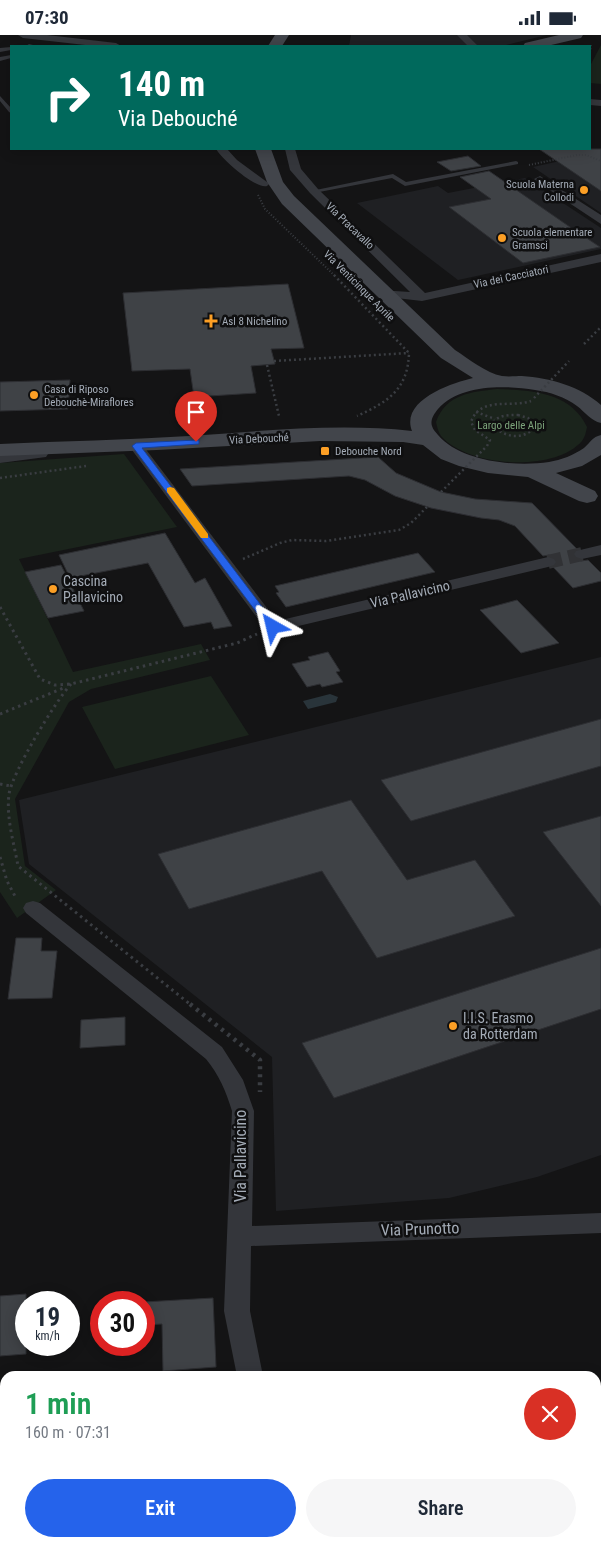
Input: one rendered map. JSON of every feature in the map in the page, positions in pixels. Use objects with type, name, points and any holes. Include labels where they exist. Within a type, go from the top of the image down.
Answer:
[{"type":"main road","points":[[534,45],[576,35]]},
{"type":"main road","name":"Via Venticinque Aprile","points":[[250,150],[252,162],[263,184],[278,206],[430,356],[438,366],[445,393]]},
{"type":"main road","name":"Via Venticinque Aprile","points":[[263,150],[275,182],[288,201],[406,315],[459,362],[496,381]]},
{"type":"main road","points":[[598,410],[573,395],[549,386],[496,381],[466,385],[445,393],[432,402],[421,418],[421,425],[430,439],[446,452],[469,463],[498,469],[531,470],[557,467],[575,461],[598,447],[601,441]]},
{"type":"main road","name":"Via Debouché","points":[[0,450],[136,446],[421,418]]},
{"type":"main road","name":"Via Debouché","points":[[345,426],[430,439]]},
{"type":"main road","name":"Via Debouché","points":[[0,457],[89,448]]},
{"type":"main road","points":[[575,461],[576,476],[594,503]]},
{"type":"main road","points":[[531,470],[594,503]]},
{"type":"street","points":[[23,35],[106,45]]},
{"type":"street","points":[[462,35],[471,45]]},
{"type":"street","name":"Via Venticinque Aprile","points":[[221,150],[233,162],[263,184]]},
{"type":"street","name":"Via Pracavallo","points":[[290,150],[296,170],[314,191],[422,297]]},
{"type":"street","points":[[540,179],[601,219]]},
{"type":"street","name":"Via dei Cacciatori","points":[[422,297],[601,258]]},
{"type":"street","name":"Via Venticinque Aprile","points":[[383,293],[422,297]]},
{"type":"street","name":"Via Venticinque Aprile","points":[[406,315],[422,297]]},
{"type":"street","points":[[136,446],[273,627]]},
{"type":"street","points":[[582,554],[601,550]]},
{"type":"street","name":"Via Pallavicino","points":[[273,627],[548,562]]},
{"type":"street","name":"Via Pallavicino","points":[[33,908],[214,1053],[227,1068],[238,1089],[243,1111],[237,1311],[249,1371]]},
{"type":"street","name":"Via Prunotto","points":[[240,1236],[601,1223]]},
{"type":"lane","points":[[0,43],[3,45],[0,50]]},
{"type":"lane","points":[[0,98],[10,110]]},
{"type":"lane","points":[[314,191],[393,176],[405,184],[516,163]]},
{"type":"path","points":[[516,163],[527,165],[581,155],[601,161]]},
{"type":"path","points":[[584,344],[601,327]]},
{"type":"path","points":[[274,361],[409,353],[410,366],[400,389],[390,399],[345,426]]},
{"type":"path","points":[[441,492],[487,446],[490,440],[472,426],[471,418],[476,412],[487,406],[503,402],[530,403],[569,361]]},
{"type":"path","points":[[267,365],[279,416]]},
{"type":"path","points":[[476,412],[495,419],[504,415],[525,417],[533,421],[536,426],[533,431],[525,435],[508,435],[495,429],[492,424],[495,419]]},
{"type":"path","points":[[225,563],[256,555],[280,543],[292,540],[326,541],[407,527],[427,507]]},
{"type":"path","points":[[0,607],[40,679],[55,685],[71,684],[236,643],[273,627]]},
{"type":"path","points":[[0,714],[71,684]]},
{"type":"path","points":[[9,807],[11,786],[66,687]]},
{"type":"path","points":[[0,784],[11,786]]},
{"type":"path","points":[[0,857],[7,881],[20,906],[33,908]]},
{"type":"shaded area","points":[[351,35],[547,35],[506,45],[349,45]]},
{"type":"shaded area","name":"Scuola Materna Collodi","points":[[578,157],[601,164],[601,213],[533,167]]},
{"type":"shaded area","name":"Scuola elementare Gramsci","points":[[525,178],[601,228],[601,249],[458,280],[357,203],[438,186],[448,193]]},
{"type":"shaded area","points":[[601,657],[601,1155],[537,1177],[449,1198],[276,1211],[272,1057],[29,864],[19,800]]},
{"type":"shaded area","points":[[330,694],[338,697],[336,702],[308,709],[303,701]]},
{"type":"green space","points":[[601,45],[601,84],[591,83],[591,64]]},
{"type":"green space","name":"Largo delle Alpi","points":[[497,389],[536,392],[549,395],[571,406],[580,415],[587,427],[582,441],[569,451],[552,458],[532,462],[511,462],[490,460],[470,454],[454,446],[441,436],[436,422],[446,405],[469,393]]},
{"type":"green space","points":[[124,454],[177,527],[19,559],[73,672],[201,644],[210,660],[91,689],[69,702],[15,799],[25,866],[56,890],[17,918],[0,892],[0,463]]},
{"type":"green space","points":[[211,676],[249,735],[115,769],[82,707]]},
{"type":"building","points":[[601,149],[601,191],[540,150]]},
{"type":"building","points":[[468,156],[481,166],[451,171],[437,162]]},
{"type":"building","points":[[489,171],[600,247],[523,263],[449,207],[491,199],[460,177]]},
{"type":"building","name":"Asl 8 Nichelino","points":[[288,284],[304,348],[271,349],[275,364],[251,366],[256,393],[194,397],[190,369],[132,371],[123,293]]},
{"type":"building","name":"Casa di Riposo Debouchè-Miraflores","points":[[70,380],[68,409],[0,411],[0,382]]},
{"type":"building","points":[[378,457],[396,473],[441,492],[475,499],[532,503],[577,549],[572,553],[574,558],[581,561],[588,560],[601,573],[601,581],[573,588],[553,567],[558,563],[556,558],[549,555],[543,556],[515,526],[499,520],[431,508],[395,496],[365,480],[349,476],[192,486],[180,469]]},
{"type":"building","name":"Cascina Pallavicino","points":[[165,533],[195,583],[205,578],[232,626],[214,629],[211,622],[184,627],[148,563],[70,578],[59,555]]},
{"type":"building","points":[[418,553],[435,572],[286,607],[276,593],[279,592],[275,586]]},
{"type":"building","points":[[61,565],[84,611],[48,618],[25,572]]},
{"type":"building","points":[[517,600],[559,643],[521,653],[480,610]]},
{"type":"building","points":[[328,652],[340,671],[336,672],[343,682],[322,687],[320,684],[307,687],[292,664],[310,660],[308,657]]},
{"type":"building","points":[[601,719],[601,766],[411,821],[381,780]]},
{"type":"building","points":[[351,800],[407,880],[475,860],[515,916],[377,958],[322,871],[189,909],[158,854]]},
{"type":"building","points":[[601,816],[601,906],[543,832]]},
{"type":"building","points":[[16,938],[42,938],[41,951],[57,951],[52,998],[8,999]]},
{"type":"building","name":"I.I.S. Erasmo da Rotterdam","points":[[601,948],[601,1009],[334,1098],[302,1043]]},
{"type":"building","points":[[125,1017],[125,1045],[80,1048],[81,1020]]},
{"type":"building","points":[[15,1295],[15,1355],[0,1356],[0,1296]]},
{"type":"building","points":[[213,1298],[216,1367],[163,1371],[162,1324],[155,1324],[155,1301]]},
{"type":"tunnel","points":[[548,562],[582,554]]},
{"type":"slow traffic","points":[[170,490],[205,536]]},
{"type":"place","name":"Scuola Materna Collodi","points":[[584,190]]},
{"type":"place","name":"Scuola elementare Gramsci","points":[[502,238]]},
{"type":"place","name":"Asl 8 Nichelino","points":[[211,321]]},
{"type":"place","name":"Casa di Riposo Debouchè-Miraflores","points":[[34,395]]},
{"type":"place","name":"Debouche Nord","points":[[325,451]]},
{"type":"place","name":"Cascina Pallavicino","points":[[53,589]]},
{"type":"place","name":"I.I.S. Erasmo da Rotterdam","points":[[453,1026]]},
{"type":"route","points":[[196,442],[136,446],[273,627]]}]
